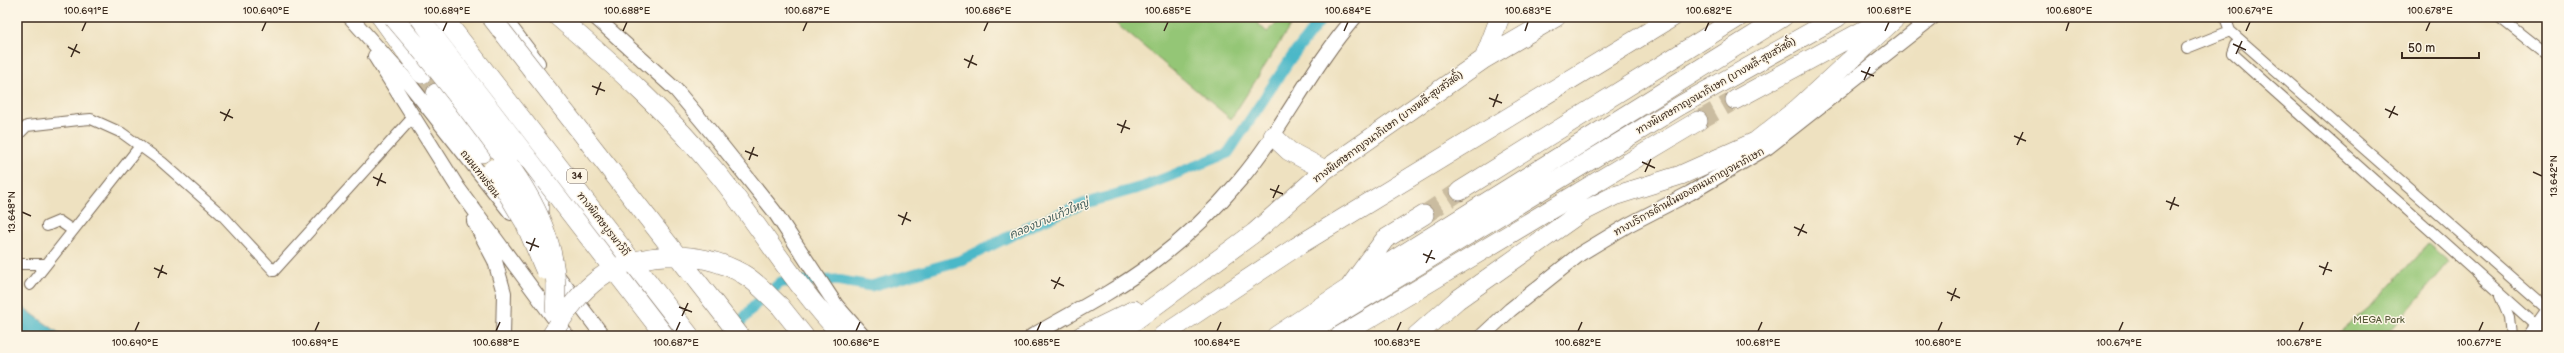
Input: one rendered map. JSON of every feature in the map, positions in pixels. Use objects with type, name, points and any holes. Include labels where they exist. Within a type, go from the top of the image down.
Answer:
[{"type":"highway","points":[[381,17],[422,74]]},
{"type":"highway","points":[[393,17],[450,85],[507,162],[530,198],[547,238],[553,260],[556,282],[555,336]]},
{"type":"highway","points":[[415,17],[661,336]]},
{"type":"highway","name":"ทางพิเศษบูรพาวิถี","points":[[419,17],[665,336]]},
{"type":"highway","name":"ทางพิเศษบูรพาวิถี","points":[[443,17],[690,336]]},
{"type":"highway","name":"34","points":[[453,17],[699,336]]},
{"type":"highway","points":[[482,17],[726,336]]},
{"type":"highway","points":[[491,17],[740,336]]},
{"type":"highway","points":[[558,17],[603,55],[718,173],[814,306],[830,336]]},
{"type":"highway","points":[[1484,59],[1500,17]]},
{"type":"highway","name":"ทางพิเศษกาญจนาภิเษก (บางพลี-สุขสวัสดิ์)","points":[[1114,336],[1181,285],[1254,233],[1325,170],[1484,59],[1556,17]]},
{"type":"highway","points":[[1162,336],[1296,247],[1673,17]]},
{"type":"highway","points":[[1460,191],[1739,17]]},
{"type":"highway","points":[[1276,336],[1311,315],[1349,288],[1783,17]]},
{"type":"highway","name":"ทางพิเศษกาญจนาภิเษก (บางพลี-สุขสวัสดิ์)","points":[[1302,336],[1681,104],[1838,17]]},
{"type":"highway","points":[[1735,100],[1889,17]]},
{"type":"highway","points":[[1416,336],[1457,300],[1580,214],[1614,196],[1681,175],[1755,142],[1797,109],[1897,17]]},
{"type":"highway","points":[[436,93],[482,152]]},
{"type":"highway","name":"ทางพิเศษกาญจนาภิเษก (บางพลี-สุขสวัสดิ์)","points":[[1340,336],[1698,121]]},
{"type":"highway","points":[[1273,136],[1289,151],[1325,170]]},
{"type":"highway","points":[[493,168],[525,222],[537,249],[547,275],[555,312]]},
{"type":"highway","points":[[538,177],[540,251]]},
{"type":"highway","points":[[1349,288],[1385,239],[1424,215]]},
{"type":"highway","points":[[551,336],[570,307],[593,283],[628,263],[659,256],[685,256],[716,262],[743,274],[780,306],[804,336]]},
{"type":"highway","points":[[1081,336],[1181,285]]},
{"type":"highway","points":[[814,306],[843,336]]},
{"type":"main road","points":[[503,17],[748,336]]},
{"type":"main road","points":[[595,17],[676,90],[774,211],[836,305],[863,336]]},
{"type":"main road","points":[[1032,336],[1151,264],[1197,225],[1234,186],[1273,136],[1338,36],[1355,17]]},
{"type":"main road","name":"ทางบริการด้านในของถนนกาญจนาภิเษก","points":[[1482,336],[1510,310],[1580,254],[1628,225],[1690,193],[1768,147],[1933,17]]},
{"type":"main road","points":[[353,21],[458,188],[567,336]]},
{"type":"main road","name":"ถนนเทพรัตน","points":[[353,21],[403,76],[540,251],[603,336]]},
{"type":"main road","points":[[458,188],[494,261],[504,293],[503,336]]},
{"type":"street","points":[[2225,17],[2230,30],[2242,42],[2547,309],[2528,336]]},
{"type":"street","points":[[2499,17],[2547,55]]},
{"type":"street","points":[[2187,48],[2230,30]]},
{"type":"street","points":[[2242,42],[2235,45],[2232,53],[2500,295],[2547,335]]},
{"type":"street","points":[[17,136],[27,126],[92,120],[122,132],[224,216],[274,271],[414,116]]},
{"type":"street","points":[[30,285],[45,264],[140,146]]},
{"type":"street","points":[[47,226],[59,221],[72,230]]},
{"type":"street","points":[[17,264],[45,264]]},
{"type":"street","points":[[2500,295],[2509,317],[2511,336]]},
{"type":"green space","points":[[1108,17],[1251,17],[1267,32],[1284,17],[1296,17],[1231,119]]},
{"type":"green space","name":"MEGA Park","points":[[2428,244],[2449,262],[2386,336],[2335,336],[2372,305]]},
{"type":"water","points":[[17,303],[63,336],[17,336]]},
{"type":"waterway","name":"คลองบางแก้วใหญ่","points":[[732,332],[755,305],[781,282],[836,280],[871,286],[962,260],[1036,223],[1083,204],[1145,186],[1228,153],[1291,58],[1323,17]]},
{"type":"tunnel","points":[[422,74],[436,93]]},
{"type":"tunnel","points":[[1698,121],[1735,100]]},
{"type":"tunnel","points":[[1424,215],[1460,191]]}]
